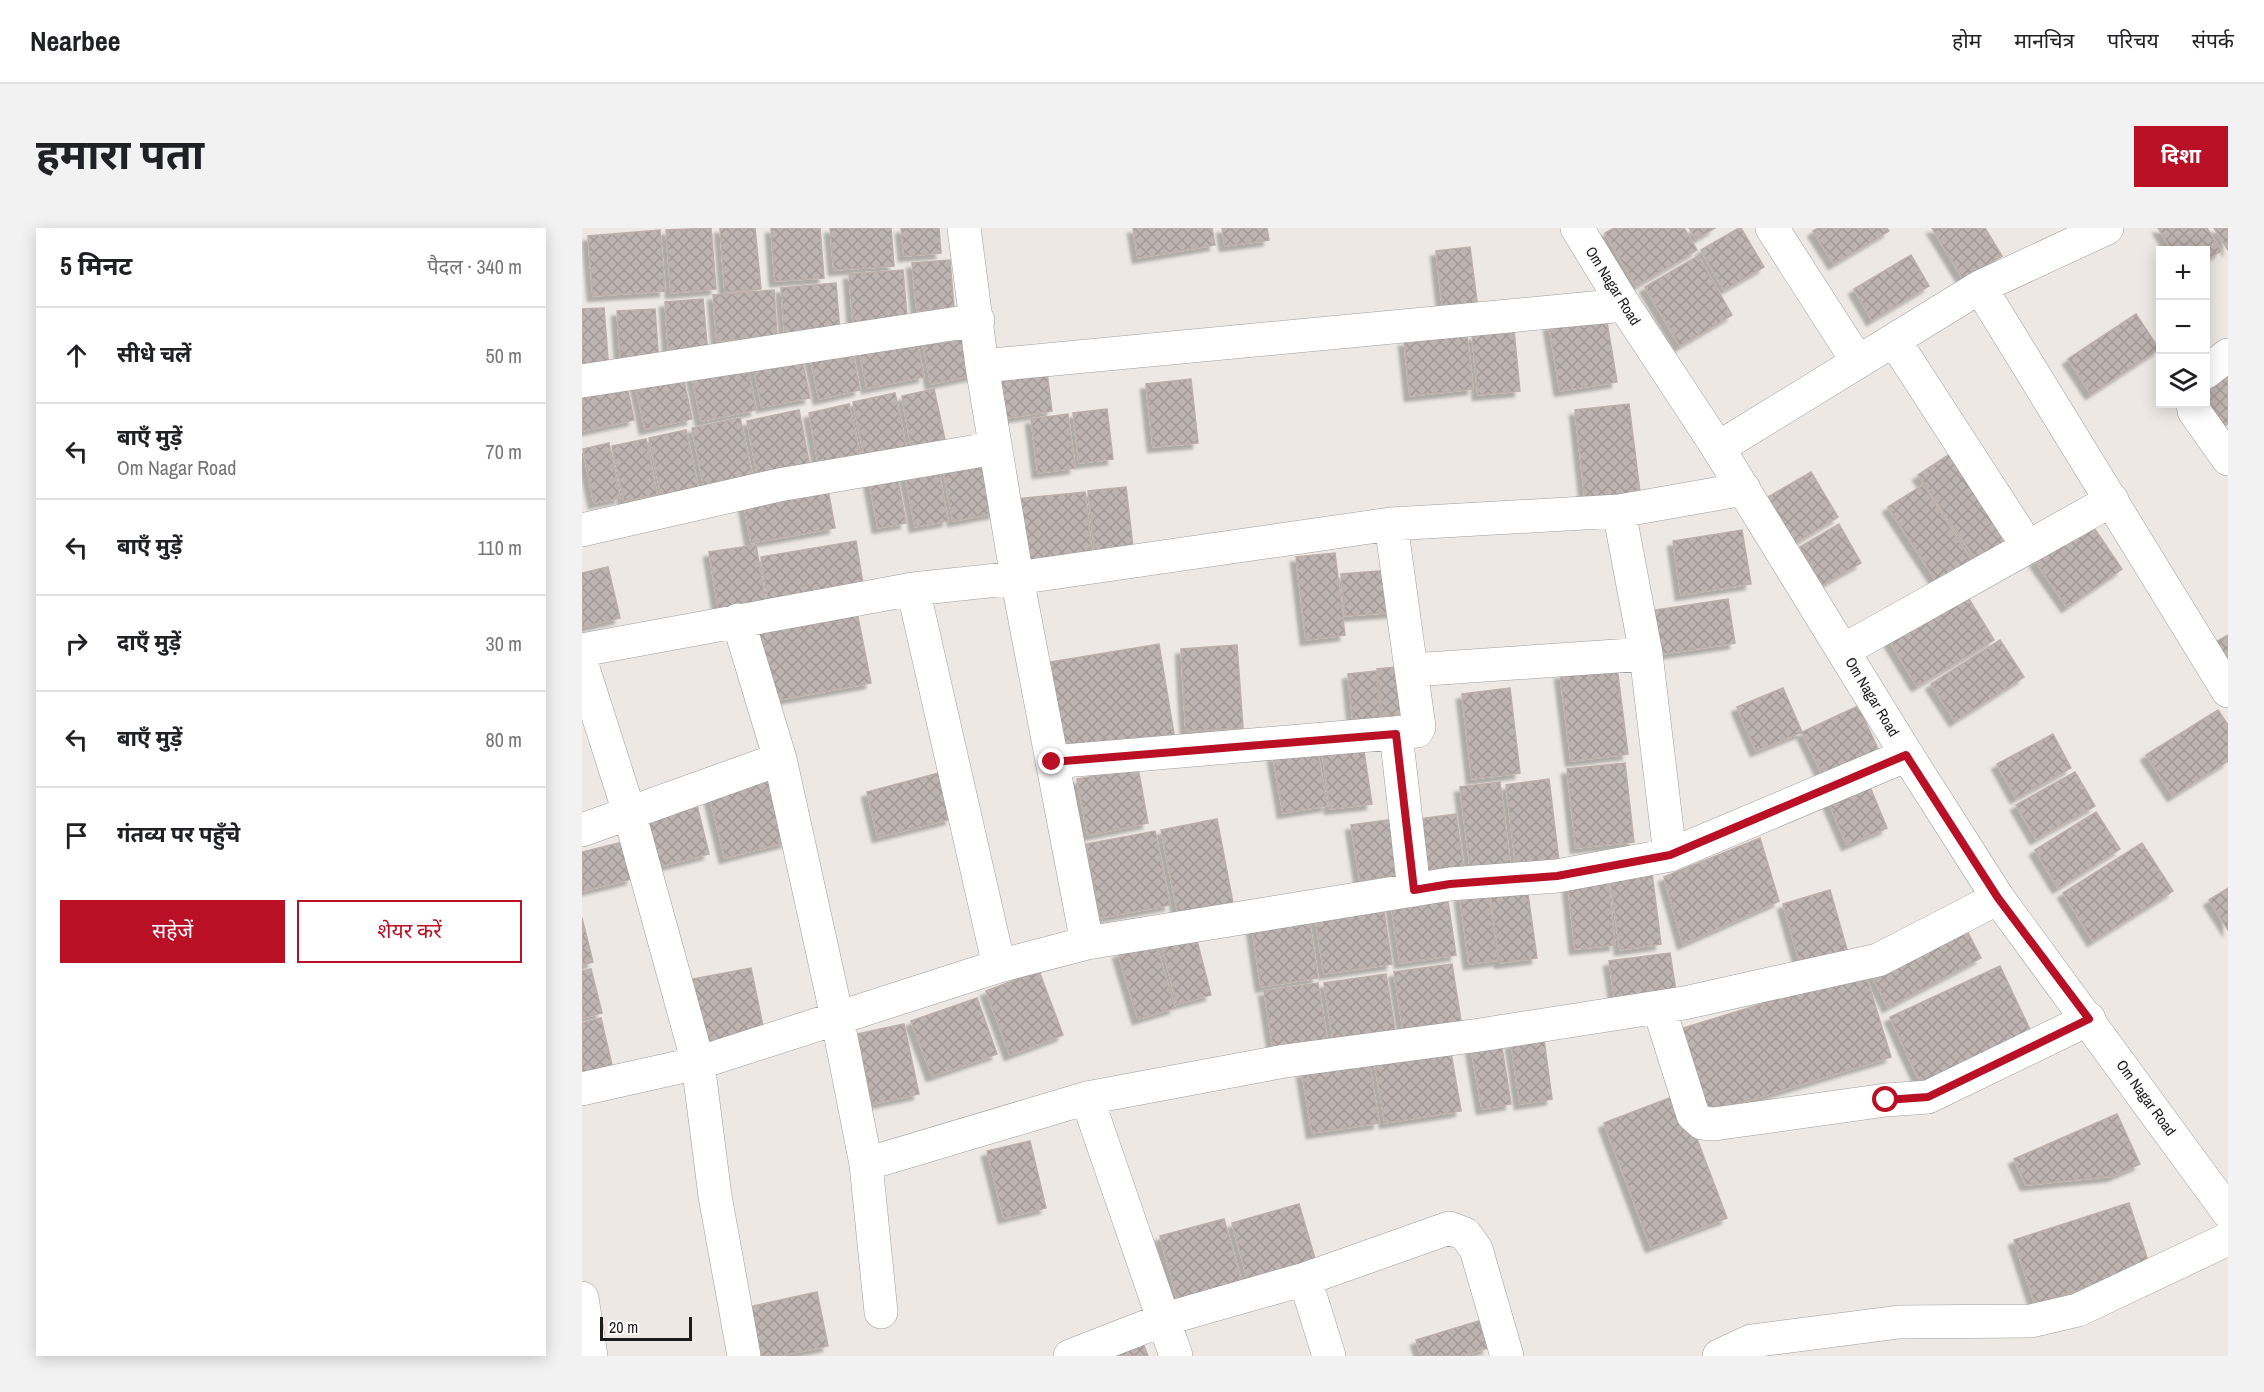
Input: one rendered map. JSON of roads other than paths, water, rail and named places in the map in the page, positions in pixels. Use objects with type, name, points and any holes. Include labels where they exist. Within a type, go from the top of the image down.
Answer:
[{"type":"street","points":[[964,228],[978,320],[982,366],[1017,578],[1087,943]]},
{"type":"street","name":"Om Nagar Road","points":[[1577,228],[1624,305],[1744,489],[1906,755],[1998,898],[2089,1019],[2228,1212]]},
{"type":"street","points":[[1772,228],[1858,362]]},
{"type":"street","points":[[1718,448],[1980,287],[2107,228]]},
{"type":"street","points":[[1980,287],[2228,691]]},
{"type":"street","points":[[982,366],[1624,305]]},
{"type":"street","points":[[582,381],[978,320]]},
{"type":"street","points":[[1894,340],[2028,547]]},
{"type":"street","points":[[2210,368],[2228,355]]},
{"type":"street","points":[[2194,408],[2228,459]]},
{"type":"street","points":[[582,530],[779,485],[995,448]]},
{"type":"street","points":[[582,650],[913,589],[1017,578],[1391,524],[1619,511],[1744,489]]},
{"type":"street","points":[[1844,650],[2112,500]]},
{"type":"street","points":[[1619,511],[1646,654],[1670,855]]},
{"type":"street","points":[[1052,762],[1414,733],[1419,727],[1391,524]]},
{"type":"street","points":[[913,589],[999,966]]},
{"type":"street","points":[[738,620],[780,759],[837,1017],[866,1164],[881,1312]]},
{"type":"street","points":[[1412,670],[1646,654]]},
{"type":"street","points":[[582,665],[629,812],[698,1063],[716,1196],[744,1356]]},
{"type":"street","points":[[1396,734],[1414,890]]},
{"type":"street","points":[[582,1089],[698,1063],[999,966],[1087,943],[1450,884],[1557,876],[1670,855],[1906,755]]},
{"type":"street","points":[[582,830],[780,759]]},
{"type":"street","points":[[866,1164],[1087,1098],[1285,1061],[1659,1008],[1878,960],[1998,898]]},
{"type":"street","points":[[1659,1008],[1693,1115],[1702,1123],[1713,1124],[1886,1100],[1928,1097],[2089,1019]]},
{"type":"street","points":[[1087,1098],[1176,1356]]},
{"type":"street","points":[[1070,1356],[1165,1319],[1305,1279],[1434,1232],[1457,1229],[1465,1234],[1476,1249],[1507,1356]]},
{"type":"street","points":[[1719,1356],[1751,1341],[1899,1322],[2031,1321],[2078,1310],[2228,1239]]},
{"type":"street","points":[[1305,1279],[1329,1356]]},
{"type":"street","points":[[582,1298],[591,1356]]}]
